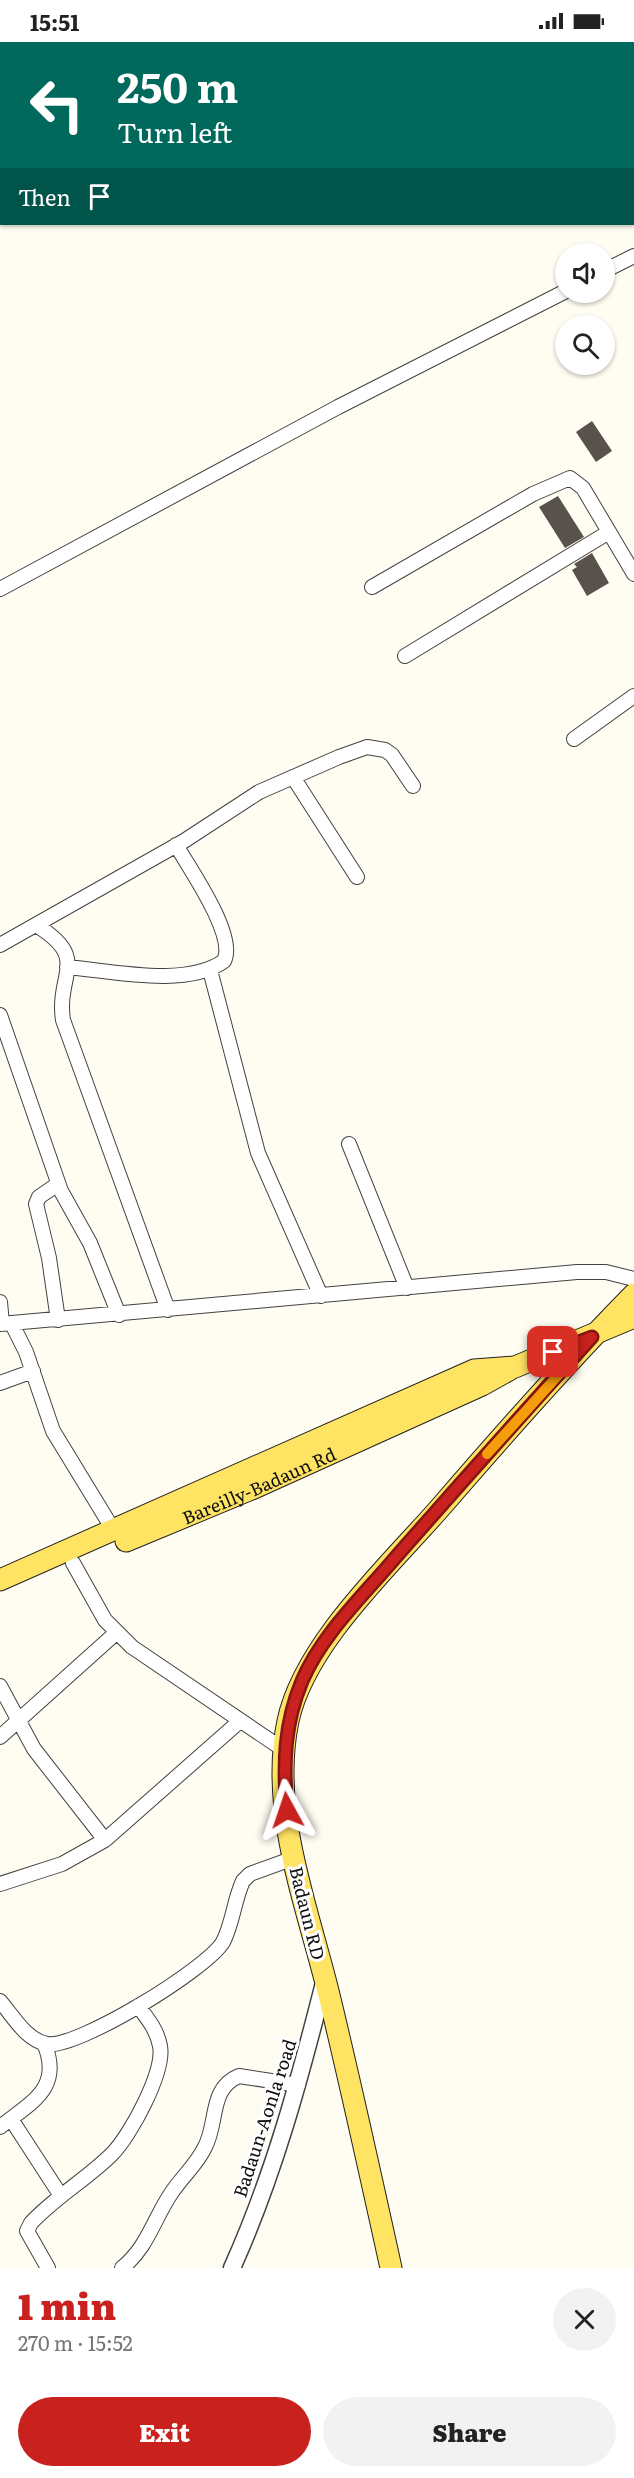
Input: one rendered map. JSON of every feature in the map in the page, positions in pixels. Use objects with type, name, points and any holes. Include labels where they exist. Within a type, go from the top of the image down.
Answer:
[{"type":"main road","name":"Badaun RD","points":[[391,2268],[325,1978],[294,1858],[287,1810],[284,1750],[293,1703],[309,1666],[321,1647],[447,1499],[592,1337],[634,1294]]},
{"type":"main road","points":[[0,1580],[474,1370],[515,1367],[592,1337],[634,1317]]},
{"type":"main road","name":"Bareilly-Badaun Rd","points":[[0,1596],[73,1563],[254,1488],[482,1385],[515,1367]]},
{"type":"street","points":[[615,266],[634,256]]},
{"type":"street","points":[[0,589],[317,418],[555,297]]},
{"type":"street","points":[[372,587],[533,494],[570,478],[576,480],[583,488],[634,574]]},
{"type":"street","points":[[405,656],[609,532]]},
{"type":"street","points":[[574,739],[634,696]]},
{"type":"street","points":[[0,945],[176,845],[248,799],[346,754],[367,747],[377,748],[392,755],[413,786]]},
{"type":"street","points":[[292,777],[357,878]]},
{"type":"street","points":[[67,967],[175,976],[210,970],[225,961],[228,948],[211,907],[176,845]]},
{"type":"street","points":[[36,925],[59,941],[65,951],[67,983],[62,997],[63,1020],[168,1310]]},
{"type":"street","points":[[210,970],[258,1153],[321,1296]]},
{"type":"street","points":[[0,1015],[58,1184],[90,1243],[119,1315]]},
{"type":"street","points":[[349,1144],[407,1288]]},
{"type":"street","points":[[58,1184],[39,1197],[36,1204],[47,1248],[58,1320]]},
{"type":"street","points":[[5,1324],[595,1271],[634,1279]]},
{"type":"street","points":[[0,1302],[5,1324],[33,1371],[53,1431],[114,1531]]},
{"type":"street","points":[[0,1383],[33,1371]]},
{"type":"street","points":[[73,1563],[98,1609],[117,1632],[153,1662],[284,1750]]},
{"type":"street","points":[[0,1737],[117,1632]]},
{"type":"street","points":[[0,1686],[34,1749],[105,1840]]},
{"type":"street","points":[[0,1884],[63,1864],[105,1840],[240,1721]]},
{"type":"street","points":[[44,2043],[61,2043],[138,2006],[187,1974],[214,1951],[226,1932],[239,1890],[250,1874],[294,1858]]},
{"type":"street","name":"Badaun-Aonla road","points":[[232,2268],[278,2153],[325,1978]]},
{"type":"street","points":[[0,2001],[25,2030],[44,2043],[51,2060],[49,2081],[42,2093],[5,2123],[61,2196]]},
{"type":"street","points":[[48,2268],[27,2231],[41,2212],[114,2152],[130,2129],[155,2079],[161,2048],[150,2022],[138,2006]]},
{"type":"street","points":[[122,2268],[142,2247],[172,2192],[207,2145],[218,2097],[224,2086],[239,2076],[298,2085]]},
{"type":"building","points":[[592,421],[612,451],[596,462],[576,432]]},
{"type":"building","points":[[558,496],[584,537],[565,548],[539,507]]},
{"type":"building","points":[[592,553],[609,583],[587,596],[572,570],[577,567],[574,564]]},
{"type":"slow traffic","points":[[487,1454],[571,1361]]},
{"type":"route","points":[[287,1810],[284,1750],[288,1721],[309,1666],[338,1625],[592,1337],[553,1352]]}]
